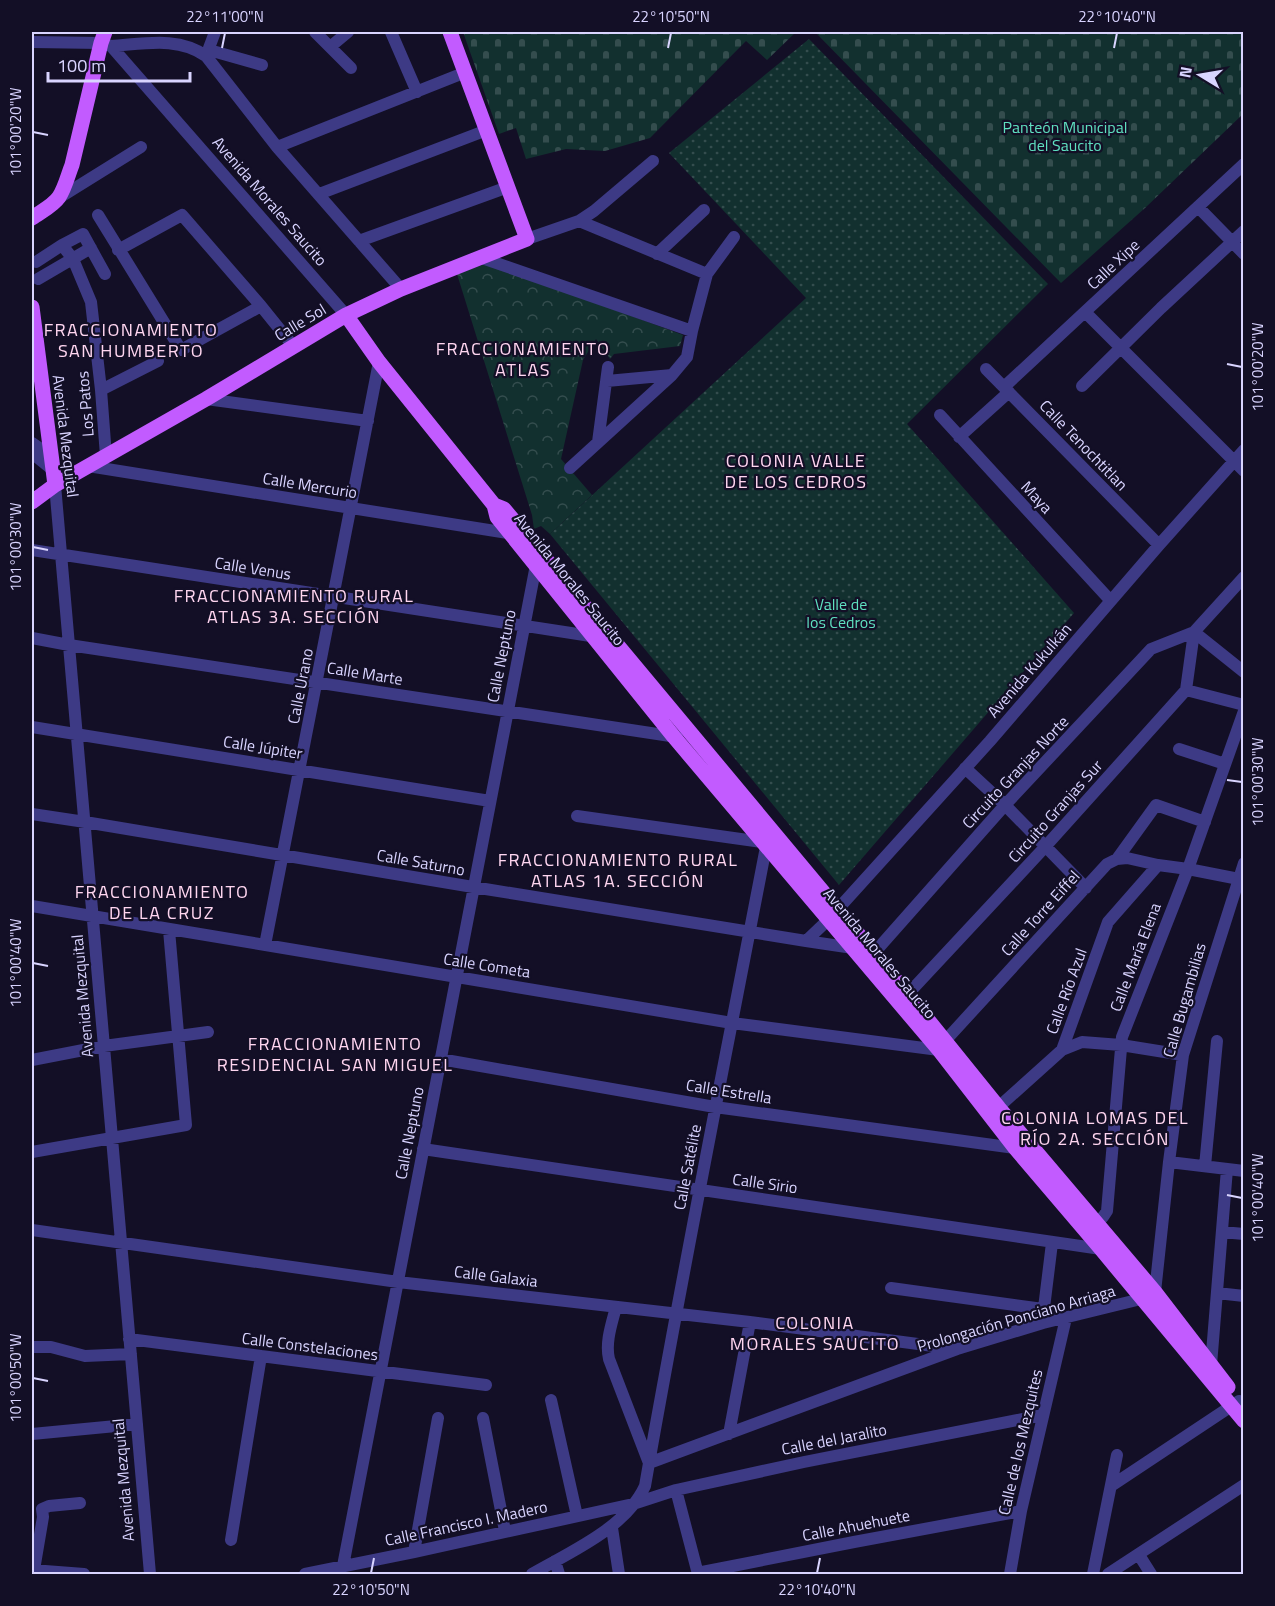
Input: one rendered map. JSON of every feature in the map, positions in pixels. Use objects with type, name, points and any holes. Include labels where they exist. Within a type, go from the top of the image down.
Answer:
[{"type":"main road","points":[[450,32],[527,239]]},
{"type":"main road","points":[[32,218],[52,205],[58,198],[72,165],[106,40]]},
{"type":"main road","name":"Calle Sol","points":[[32,502],[53,470],[88,466],[346,315],[401,289],[527,239]]},
{"type":"main road","name":"Avenida Mezquital","points":[[32,307],[53,470]]},
{"type":"main road","name":"Avenida Morales Saucito","points":[[346,315],[379,362],[494,505],[497,517],[594,636],[695,739],[769,843]]},
{"type":"main road","name":"Avenida Morales Saucito","points":[[494,505],[504,509],[612,639],[674,736],[833,915],[874,953],[907,995],[942,1046]]},
{"type":"main road","name":"Avenida Morales Saucito","points":[[833,915],[853,948],[942,1046],[994,1111],[1096,1222],[1155,1292],[1238,1404],[1244,1421]]},
{"type":"main road","name":"Avenida Morales Saucito","points":[[994,1111],[1015,1148],[1141,1299],[1238,1404]]},
{"type":"street","points":[[207,53],[215,32]]},
{"type":"street","points":[[315,32],[351,68]]},
{"type":"street","points":[[330,47],[348,32]]},
{"type":"street","points":[[391,32],[417,92]]},
{"type":"street","points":[[32,42],[106,40],[177,43],[207,53],[262,65]]},
{"type":"street","name":"Avenida Morales Saucito","points":[[106,40],[346,315]]},
{"type":"street","points":[[207,53],[277,147],[401,289]]},
{"type":"street","points":[[277,147],[466,72]]},
{"type":"street","points":[[318,194],[487,130]]},
{"type":"street","points":[[58,198],[141,147]]},
{"type":"street","name":"Calle Sol","points":[[527,239],[579,221],[653,161]]},
{"type":"street","name":"Calle Xipe","points":[[959,437],[1085,312],[1244,164]]},
{"type":"street","points":[[359,241],[508,187]]},
{"type":"street","points":[[1198,207],[1244,254]]},
{"type":"street","points":[[657,254],[704,210]]},
{"type":"street","points":[[98,215],[181,350],[261,306]]},
{"type":"street","points":[[118,250],[182,215],[294,347]]},
{"type":"street","points":[[579,221],[707,274]]},
{"type":"street","points":[[1082,386],[1244,231]]},
{"type":"street","points":[[36,262],[82,234],[105,273]]},
{"type":"street","points":[[570,468],[672,375],[687,357],[707,274],[734,237]]},
{"type":"street","name":"Los Patos","points":[[62,245],[73,259],[90,302],[101,390],[106,456]]},
{"type":"street","points":[[38,279],[91,248]]},
{"type":"street","points":[[482,258],[692,331]]},
{"type":"street","points":[[1085,312],[1244,471]]},
{"type":"street","points":[[101,390],[158,361]]},
{"type":"street","name":"Calle Urano","points":[[265,945],[379,362]]},
{"type":"street","points":[[598,442],[608,367]]},
{"type":"street","name":"Calle Tenochtitlan","points":[[986,369],[1159,545]]},
{"type":"street","points":[[607,381],[672,375]]},
{"type":"street","points":[[206,399],[368,421]]},
{"type":"street","name":"Maya","points":[[940,416],[1110,600]]},
{"type":"street","points":[[32,443],[53,470]]},
{"type":"street","name":"Avenida Kukulkán","points":[[833,915],[1244,450]]},
{"type":"street","points":[[32,453],[53,470]]},
{"type":"street","name":"Calle Mercurio","points":[[88,466],[527,537]]},
{"type":"street","name":"Avenida Mezquital","points":[[53,470],[150,1575]]},
{"type":"street","name":"Calle Venus","points":[[32,550],[612,639]]},
{"type":"street","name":"Calle Neptuno","points":[[343,1566],[536,565]]},
{"type":"street","points":[[1244,577],[1194,632],[1186,690],[1244,705]]},
{"type":"street","points":[[1194,632],[1244,672]]},
{"type":"street","name":"Circuito Granjas Norte","points":[[874,953],[1005,805],[1151,649],[1194,632]]},
{"type":"street","name":"Calle Marte","points":[[32,638],[695,739]]},
{"type":"street","name":"Circuito Granjas Sur","points":[[907,995],[1045,847],[1186,690]]},
{"type":"street","name":"Calle María Elena","points":[[1096,1222],[1107,1211],[1122,1037],[1188,869],[1244,711]]},
{"type":"street","name":"Calle Júpiter","points":[[32,727],[490,801]]},
{"type":"street","points":[[1179,749],[1225,764]]},
{"type":"street","points":[[965,768],[1005,805],[1086,888]]},
{"type":"street","name":"Calle Torre Eiffel","points":[[942,1046],[1107,864],[1117,859],[1156,805],[1204,822]]},
{"type":"street","name":"Calle Saturno","points":[[32,814],[853,948]]},
{"type":"street","points":[[577,816],[769,843]]},
{"type":"street","name":"Calle Satélite","points":[[532,1575],[612,1528],[645,1486],[675,1313],[769,843]]},
{"type":"street","points":[[1117,859],[1127,858],[1240,880]]},
{"type":"street","name":"Calle Bugambilias","points":[[1155,1292],[1183,1055],[1244,863]]},
{"type":"street","name":"Calle Río Azul","points":[[994,1111],[1062,1050],[1108,922],[1158,865]]},
{"type":"street","name":"Calle Cometa","points":[[32,906],[732,1023],[942,1046]]},
{"type":"street","points":[[806,942],[833,915]]},
{"type":"street","points":[[32,1152],[186,1125],[170,930]]},
{"type":"street","points":[[32,1060],[104,1046],[208,1032]]},
{"type":"street","points":[[1205,1166],[1217,1041]]},
{"type":"street","points":[[1062,1050],[1082,1042],[1183,1055]]},
{"type":"street","name":"Calle Estrella","points":[[440,1059],[715,1107],[1015,1148]]},
{"type":"street","name":"Calle Sirio","points":[[423,1149],[1101,1250]]},
{"type":"street","points":[[1169,1162],[1244,1171]]},
{"type":"street","points":[[1211,1365],[1227,1169]]},
{"type":"street","name":"Calle Galaxia","points":[[32,1230],[398,1282],[675,1313],[957,1349]]},
{"type":"street","points":[[1222,1232],[1244,1234]]},
{"type":"street","points":[[1043,1323],[1052,1243]]},
{"type":"street","points":[[891,1288],[1043,1309]]},
{"type":"street","name":"Prolongación Ponciano Arriaga","points":[[649,1463],[957,1349],[1043,1323],[1141,1299],[1155,1292]]},
{"type":"street","points":[[1217,1293],[1244,1296]]},
{"type":"street","points":[[616,1306],[607,1351],[649,1463]]},
{"type":"street","name":"Calle de los Mezquites","points":[[1010,1575],[1021,1511],[1066,1318]]},
{"type":"street","points":[[729,1434],[750,1322]]},
{"type":"street","name":"Calle Constelaciones","points":[[129,1339],[486,1385]]},
{"type":"street","points":[[32,1347],[51,1347],[85,1356],[131,1354]]},
{"type":"street","points":[[231,1540],[261,1356]]},
{"type":"street","points":[[551,1400],[578,1516]]},
{"type":"street","points":[[1111,1486],[1238,1404]]},
{"type":"street","name":"Calle del Jaralito","points":[[633,1504],[676,1490],[804,1462],[1043,1415]]},
{"type":"street","points":[[414,1552],[438,1418]]},
{"type":"street","points":[[483,1418],[505,1531]]},
{"type":"street","points":[[32,1434],[137,1424]]},
{"type":"street","points":[[1093,1575],[1117,1455]]},
{"type":"street","points":[[1108,1575],[1244,1485]]},
{"type":"street","points":[[676,1490],[697,1574]]},
{"type":"street","points":[[80,1503],[37,1508],[44,1517],[33,1570],[84,1575]]},
{"type":"street","name":"Calle Francisco I. Madero","points":[[305,1575],[633,1504]]},
{"type":"street","name":"Calle Ahuehuete","points":[[697,1574],[1021,1511]]},
{"type":"street","points":[[612,1528],[619,1575]]},
{"type":"street","points":[[1139,1555],[1151,1575]]},
{"type":"street","points":[[555,1562],[559,1575]]},
{"type":"green space","points":[[463,32],[796,32],[767,60],[746,41],[650,138],[605,151],[566,149],[526,159],[516,128],[499,134]]},
{"type":"green space","name":"Panteón Municipal del Saucito","points":[[815,32],[1243,32],[1243,114],[1145,208],[1061,283]]},
{"type":"green space","name":"Valle de los Cedros","points":[[809,39],[1048,284],[907,424],[1074,613],[839,885],[550,534],[806,298],[669,153]]},
{"type":"green space","points":[[488,263],[683,335],[680,346],[614,354],[610,359],[596,339],[583,360],[561,459],[592,495],[550,534],[541,526],[534,529],[532,515],[457,274]]},
{"type":"district","name":"FRACCIONAMIENTO SAN HUMBERTO","points":[[131,340]]},
{"type":"district","name":"FRACCIONAMIENTO ATLAS","points":[[523,359]]},
{"type":"district","name":"COLONIA VALLE DE LOS CEDROS","points":[[796,471]]},
{"type":"district","name":"FRACCIONAMIENTO RURAL ATLAS 3A. SECCIÓN","points":[[294,606]]},
{"type":"district","name":"FRACCIONAMIENTO RURAL ATLAS 1A. SECCIÓN","points":[[618,870]]},
{"type":"district","name":"FRACCIONAMIENTO DE LA CRUZ","points":[[162,902]]},
{"type":"district","name":"FRACCIONAMIENTO RESIDENCIAL SAN MIGUEL","points":[[335,1054]]},
{"type":"district","name":"COLONIA LOMAS DEL RÍO 2A. SECCIÓN","points":[[1095,1128]]},
{"type":"district","name":"COLONIA MORALES SAUCITO","points":[[815,1333]]}]
